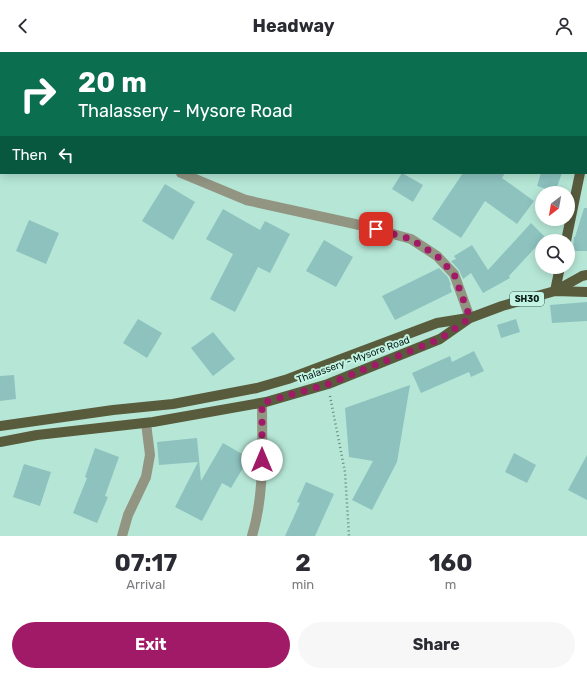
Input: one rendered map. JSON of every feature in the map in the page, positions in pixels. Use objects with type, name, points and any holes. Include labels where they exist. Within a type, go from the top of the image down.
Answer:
[{"type":"main road","points":[[567,234],[580,174]]},
{"type":"main road","points":[[555,291],[559,274]]},
{"type":"main road","points":[[555,291],[582,276],[587,275]]},
{"type":"main road","name":"Thalassery - Mysore Road","points":[[0,442],[37,435],[146,423],[262,403],[328,384],[440,339],[470,318],[502,306],[555,291],[587,292]]},
{"type":"main road","points":[[0,426],[113,410],[173,404],[257,388],[288,379],[437,323],[470,318]]},
{"type":"street","points":[[183,174],[246,200],[364,226],[411,239],[437,256],[454,274],[470,318]]},
{"type":"street","points":[[252,536],[257,518],[262,474],[262,403]]},
{"type":"street","points":[[122,536],[128,515],[146,477],[150,455],[146,423]]},
{"type":"path","points":[[328,384],[345,472],[349,536]]},
{"type":"building","points":[[401,174],[423,185],[413,202],[392,189]]},
{"type":"building","points":[[462,174],[504,174],[502,178],[534,201],[517,224],[485,201],[461,238],[432,219]]},
{"type":"building","points":[[541,174],[562,174],[557,186],[537,186]]},
{"type":"building","points":[[165,184],[195,202],[173,240],[142,221]]},
{"type":"building","points":[[584,208],[587,208],[587,251],[575,251],[575,237]]},
{"type":"building","points":[[223,209],[260,230],[265,221],[290,234],[270,273],[258,267],[235,312],[210,299],[233,254],[206,239]]},
{"type":"building","points":[[29,220],[59,233],[46,264],[16,251]]},
{"type":"building","points":[[531,223],[542,234],[535,234],[535,248],[509,276],[510,278],[483,293],[471,273],[463,279],[459,270],[451,261],[456,259],[454,256],[472,245],[488,270]]},
{"type":"building","points":[[324,240],[353,257],[336,287],[306,271]]},
{"type":"building","points":[[439,268],[448,277],[452,292],[395,320],[382,296]]},
{"type":"building","points":[[587,302],[587,321],[552,323],[550,305]]},
{"type":"building","points":[[138,319],[162,333],[147,358],[123,343]]},
{"type":"building","points":[[516,319],[520,332],[501,338],[497,325]]},
{"type":"building","points":[[213,332],[235,359],[213,376],[191,348]]},
{"type":"building","points":[[474,351],[484,371],[471,377],[469,372],[421,393],[412,373],[450,356],[452,362]]},
{"type":"building","points":[[14,375],[16,399],[0,401],[0,376]]},
{"type":"building","points":[[410,385],[397,462],[372,510],[352,500],[373,461],[349,457],[345,408]]},
{"type":"building","points":[[197,438],[201,481],[223,443],[249,458],[231,488],[222,483],[202,521],[175,507],[198,462],[159,465],[157,442]]},
{"type":"building","points":[[95,448],[119,457],[105,496],[108,497],[97,523],[73,513],[87,478],[85,477]]},
{"type":"building","points":[[514,453],[536,465],[527,483],[505,472]]},
{"type":"building","points":[[587,455],[587,500],[568,490]]},
{"type":"building","points":[[24,464],[51,472],[40,506],[13,497]]},
{"type":"building","points":[[306,482],[334,494],[315,536],[285,536],[300,503],[297,502]]},
{"type":"route","points":[[262,460],[262,403],[328,384],[440,339],[470,318],[454,274],[437,256],[411,239],[376,229]]}]
